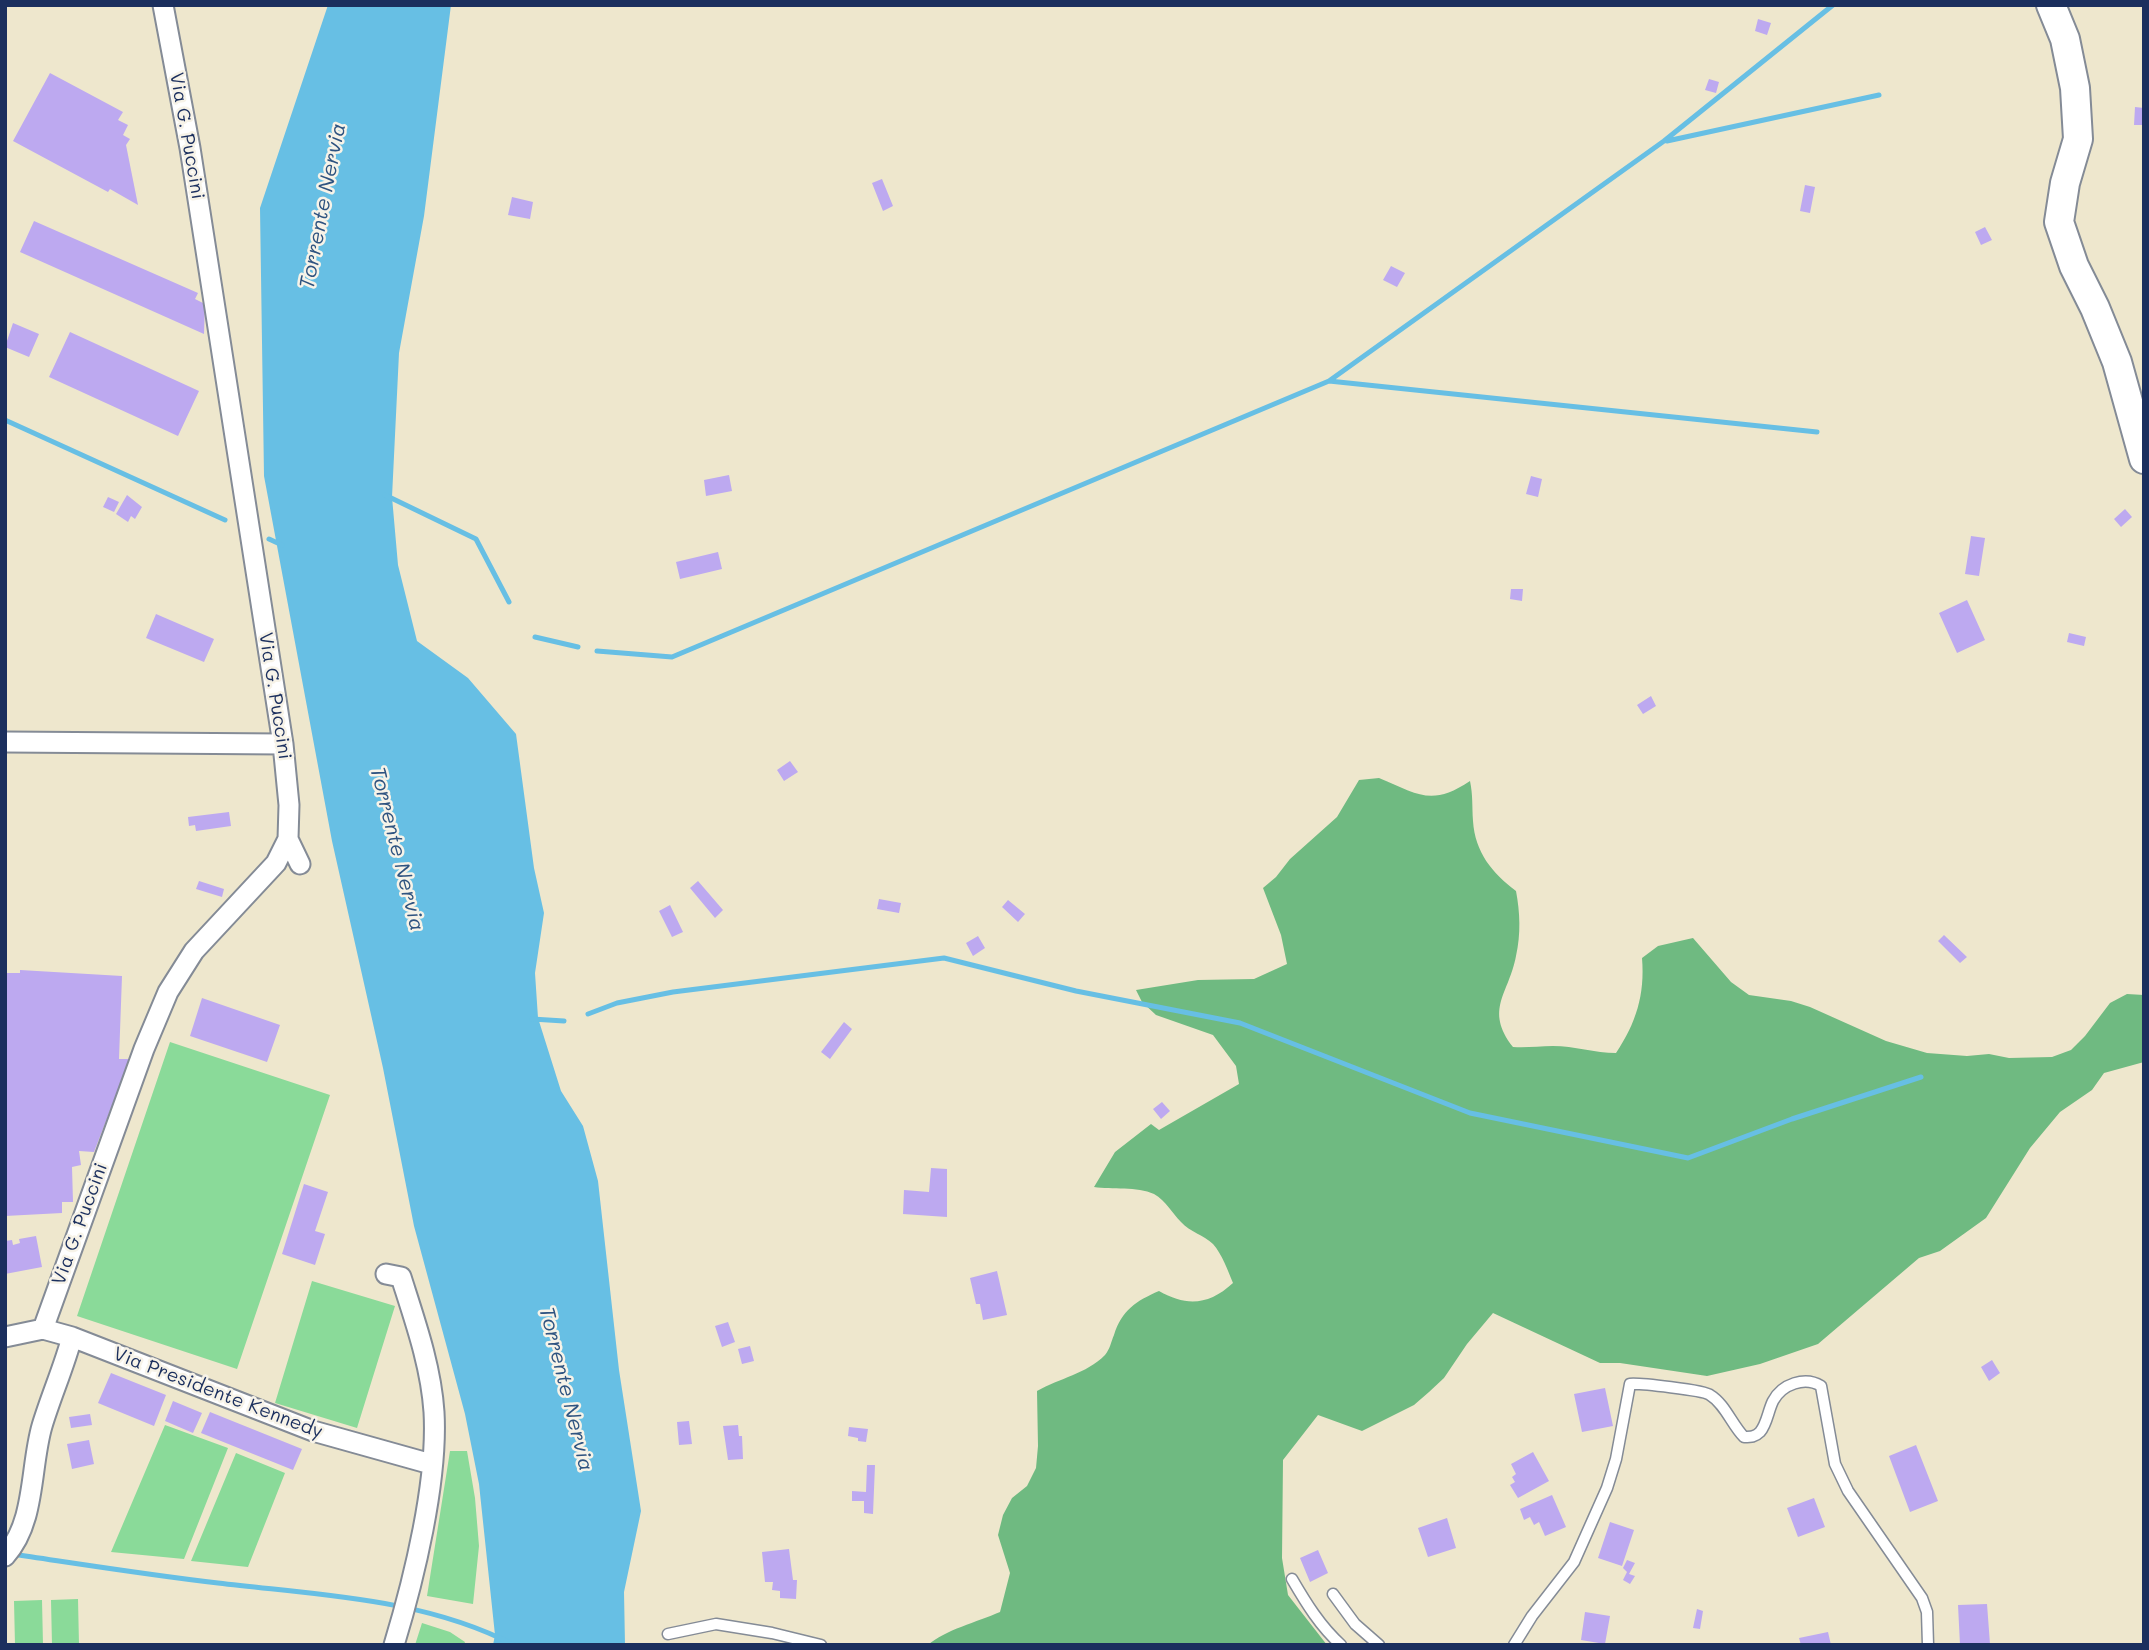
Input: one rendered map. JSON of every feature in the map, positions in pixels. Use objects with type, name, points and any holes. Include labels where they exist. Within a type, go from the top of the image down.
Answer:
[{"type":"street","name":"Via G. Puccini","points":[[43,1329],[167,992],[194,951],[276,863],[288,839],[289,805],[283,744],[190,148],[163,5]]},
{"type":"street","points":[[2051,5],[2065,39],[2074,88],[2078,139],[2065,183],[2059,222],[2074,266],[2095,307],[2117,362],[2144,459]]},
{"type":"street","points":[[5,742],[283,744]]},
{"type":"street","points":[[288,839],[300,864]]},
{"type":"street","points":[[386,1275],[401,1277],[424,1353],[434,1412],[423,1527],[396,1637]]},
{"type":"street","name":"Via Presidente Kennedy","points":[[5,1337],[43,1329],[72,1337],[313,1431],[431,1464]]},
{"type":"street","points":[[10,1550],[29,1502],[42,1428],[72,1337]]},
{"type":"lane","points":[[1514,1645],[1532,1616],[1574,1562],[1607,1488],[1616,1459],[1630,1384],[1688,1389],[1709,1394],[1744,1437],[1754,1437],[1761,1431],[1773,1399],[1784,1388],[1797,1382],[1814,1381],[1821,1386],[1835,1465],[1848,1491],[1922,1598],[1927,1612],[1928,1645]]},
{"type":"lane","points":[[1292,1579],[1307,1606],[1341,1645]]},
{"type":"lane","points":[[1333,1594],[1355,1624],[1379,1645]]},
{"type":"lane","points":[[668,1634],[716,1624],[772,1633],[821,1645]]},
{"type":"green space","points":[[1379,778],[1415,793],[1434,796],[1445,794],[1470,781],[1474,832],[1481,852],[1499,877],[1516,891],[1518,948],[1499,1012],[1500,1022],[1513,1047],[1561,1046],[1616,1053],[1638,1008],[1642,958],[1658,946],[1693,938],[1731,982],[1749,995],[1791,1001],[1810,1007],[1886,1041],[1927,1053],[1967,1056],[1989,1054],[2009,1058],[2052,1057],[2071,1050],[2110,1003],[2127,994],[2144,995],[2144,1062],[2104,1073],[2092,1090],[2060,1112],[2030,1148],[1986,1218],[1940,1251],[1919,1258],[1818,1344],[1760,1364],[1707,1376],[1620,1363],[1600,1363],[1493,1313],[1467,1344],[1444,1378],[1414,1405],[1362,1431],[1318,1415],[1283,1460],[1282,1558],[1288,1595],[1327,1645],[928,1645],[952,1631],[1000,1612],[1010,1573],[998,1535],[1003,1515],[1012,1498],[1027,1486],[1036,1468],[1037,1391],[1081,1371],[1105,1355],[1121,1319],[1131,1307],[1143,1299],[1159,1291],[1179,1300],[1198,1301],[1215,1296],[1233,1283],[1213,1244],[1185,1225],[1154,1194],[1140,1190],[1094,1187],[1115,1152],[1151,1124],[1159,1130],[1239,1084],[1236,1066],[1213,1035],[1156,1015],[1142,1002],[1136,990],[1198,980],[1254,979],[1287,964],[1281,935],[1263,888],[1290,859],[1337,817],[1359,780]]},
{"type":"green space","points":[[170,1042],[330,1095],[237,1369],[77,1316]]},
{"type":"green space","points":[[312,1281],[395,1306],[357,1428],[275,1403]]},
{"type":"green space","points":[[165,1425],[228,1448],[184,1559],[111,1552]]},
{"type":"green space","points":[[450,1451],[467,1451],[475,1498],[479,1546],[473,1604],[427,1596]]},
{"type":"green space","points":[[236,1453],[285,1473],[248,1567],[191,1561]]},
{"type":"green space","points":[[78,1599],[79,1645],[52,1645],[51,1600]]},
{"type":"green space","points":[[42,1600],[43,1645],[15,1645],[14,1601]]},
{"type":"green space","points":[[422,1623],[450,1632],[465,1642],[464,1645],[415,1645]]},
{"type":"water","name":"Torrente Nervia","points":[[328,5],[451,5],[424,216],[399,353],[392,497],[398,565],[417,641],[468,678],[516,734],[534,868],[544,913],[535,973],[538,1018],[561,1091],[583,1126],[598,1181],[619,1370],[641,1511],[624,1592],[625,1645],[493,1645],[495,1635],[479,1484],[465,1414],[414,1226],[383,1068],[332,841],[264,476],[260,208]]},
{"type":"building","points":[[1758,19],[1771,23],[1767,35],[1755,31]]},
{"type":"building","points":[[50,73],[123,112],[118,120],[128,125],[123,135],[130,139],[126,145],[138,205],[110,189],[108,192],[13,141]]},
{"type":"building","points":[[1709,79],[1719,82],[1716,93],[1705,90]]},
{"type":"building","points":[[2135,107],[2144,108],[2144,125],[2134,125]]},
{"type":"building","points":[[882,179],[893,206],[883,211],[872,183]]},
{"type":"building","points":[[1805,185],[1815,187],[1810,213],[1800,211]]},
{"type":"building","points":[[512,197],[533,202],[530,219],[508,215]]},
{"type":"building","points":[[34,221],[198,293],[195,299],[205,304],[204,334],[20,252]]},
{"type":"building","points":[[1985,227],[1992,240],[1981,245],[1975,232]]},
{"type":"building","points":[[1391,266],[1405,273],[1397,287],[1383,280]]},
{"type":"building","points":[[13,323],[39,334],[29,357],[5,347]]},
{"type":"building","points":[[70,332],[199,391],[178,436],[49,377]]},
{"type":"building","points":[[729,475],[732,491],[706,496],[704,480]]},
{"type":"building","points":[[1531,476],[1542,479],[1538,497],[1526,494]]},
{"type":"building","points":[[127,495],[142,507],[135,519],[131,516],[128,522],[116,514]]},
{"type":"building","points":[[108,497],[119,502],[114,512],[103,507]]},
{"type":"building","points":[[2125,509],[2132,517],[2121,527],[2114,519]]},
{"type":"building","points":[[1971,536],[1985,538],[1979,576],[1965,574]]},
{"type":"building","points":[[718,552],[722,569],[680,579],[676,562]]},
{"type":"building","points":[[1511,589],[1523,589],[1522,601],[1510,599]]},
{"type":"building","points":[[1967,600],[1985,640],[1957,653],[1939,613]]},
{"type":"building","points":[[156,614],[214,639],[204,662],[146,638]]},
{"type":"building","points":[[2069,633],[2086,637],[2084,646],[2067,642]]},
{"type":"building","points":[[1651,696],[1656,706],[1643,714],[1637,705]]},
{"type":"building","points":[[790,761],[798,772],[784,781],[777,770]]},
{"type":"building","points":[[229,812],[231,826],[196,831],[195,825],[189,826],[188,817]]},
{"type":"building","points":[[199,881],[224,889],[222,897],[196,889]]},
{"type":"building","points":[[698,881],[723,910],[715,918],[690,888]]},
{"type":"building","points":[[879,899],[901,903],[899,913],[877,909]]},
{"type":"building","points":[[1008,900],[1025,914],[1018,922],[1002,907]]},
{"type":"building","points":[[670,905],[683,932],[672,937],[659,911]]},
{"type":"building","points":[[1944,935],[1967,957],[1960,963],[1938,941]]},
{"type":"building","points":[[978,936],[985,948],[973,956],[966,943]]},
{"type":"building","points":[[20,970],[122,976],[119,1059],[130,1059],[94,1152],[79,1151],[81,1165],[72,1167],[73,1202],[62,1202],[62,1213],[5,1216],[5,973],[20,973]]},
{"type":"building","points":[[202,998],[280,1025],[267,1062],[190,1036]]},
{"type":"building","points":[[844,1022],[852,1029],[830,1059],[821,1052]]},
{"type":"building","points":[[1162,1102],[1170,1111],[1161,1119],[1153,1109]]},
{"type":"building","points":[[931,1168],[947,1169],[947,1217],[903,1214],[904,1190],[929,1192]]},
{"type":"building","points":[[304,1184],[328,1192],[315,1231],[325,1234],[315,1265],[282,1254]]},
{"type":"building","points":[[36,1236],[42,1267],[5,1274],[5,1241],[12,1240],[13,1245],[20,1243],[19,1239]]},
{"type":"building","points":[[997,1271],[1007,1315],[983,1320],[970,1278]]},
{"type":"building","points":[[728,1322],[735,1342],[722,1347],[715,1326]]},
{"type":"building","points":[[750,1346],[754,1361],[742,1364],[738,1349]]},
{"type":"building","points":[[1992,1360],[2000,1373],[1989,1381],[1981,1367]]},
{"type":"building","points":[[111,1373],[166,1395],[154,1426],[98,1403]]},
{"type":"building","points":[[1605,1388],[1613,1426],[1582,1432],[1574,1394]]},
{"type":"building","points":[[173,1401],[202,1413],[193,1433],[165,1421]]},
{"type":"building","points":[[210,1412],[302,1449],[293,1470],[201,1433]]},
{"type":"building","points":[[90,1414],[92,1425],[71,1428],[69,1417]]},
{"type":"building","points":[[689,1421],[692,1444],[679,1445],[677,1422]]},
{"type":"building","points":[[738,1425],[739,1436],[742,1436],[743,1459],[728,1460],[723,1426]]},
{"type":"building","points":[[849,1427],[868,1429],[866,1442],[848,1436]]},
{"type":"building","points":[[89,1440],[94,1464],[72,1469],[67,1444]]},
{"type":"building","points":[[1916,1445],[1938,1501],[1910,1512],[1889,1456]]},
{"type":"building","points":[[1533,1452],[1549,1481],[1518,1498],[1510,1485],[1515,1482],[1512,1477],[1516,1474],[1511,1464]]},
{"type":"building","points":[[867,1465],[875,1465],[873,1514],[864,1513],[864,1501],[852,1501],[852,1491],[866,1492]]},
{"type":"building","points":[[1552,1495],[1566,1527],[1545,1536],[1539,1522],[1534,1525],[1530,1517],[1524,1520],[1520,1509]]},
{"type":"building","points":[[1814,1498],[1825,1527],[1798,1537],[1787,1508]]},
{"type":"building","points":[[1447,1518],[1456,1548],[1428,1557],[1418,1528]]},
{"type":"building","points":[[1610,1522],[1634,1530],[1622,1566],[1598,1558]]},
{"type":"building","points":[[789,1549],[793,1580],[797,1580],[796,1599],[780,1598],[780,1591],[772,1590],[773,1582],[765,1582],[762,1552]]},
{"type":"building","points":[[1318,1550],[1328,1573],[1310,1582],[1300,1558]]},
{"type":"building","points":[[1627,1560],[1635,1563],[1629,1574],[1635,1576],[1630,1584],[1623,1580],[1627,1572],[1623,1568]]},
{"type":"building","points":[[1987,1604],[1990,1644],[1960,1645],[1958,1605]]},
{"type":"building","points":[[1697,1609],[1703,1611],[1700,1629],[1693,1628]]},
{"type":"building","points":[[1585,1612],[1610,1616],[1605,1644],[1581,1640]]},
{"type":"building","points":[[1828,1632],[1831,1645],[1801,1645],[1799,1638]]},
{"type":"waterway","points":[[597,651],[672,657],[1329,381],[1664,141],[1833,5]]},
{"type":"waterway","points":[[1667,141],[1879,95]]},
{"type":"waterway","points":[[1329,381],[1817,432]]},
{"type":"waterway","points":[[5,420],[225,520]]},
{"type":"waterway","points":[[385,495],[476,539],[509,602]]},
{"type":"waterway","points":[[269,539],[282,545]]},
{"type":"waterway","points":[[535,637],[578,647]]},
{"type":"waterway","points":[[588,1014],[617,1003],[673,992],[944,958],[1076,991],[1240,1023],[1470,1113],[1688,1158],[1792,1119],[1921,1077]]},
{"type":"waterway","points":[[532,1019],[564,1021]]},
{"type":"waterway","points":[[12,1554],[369,1601],[444,1617],[480,1629],[514,1645]]}]
